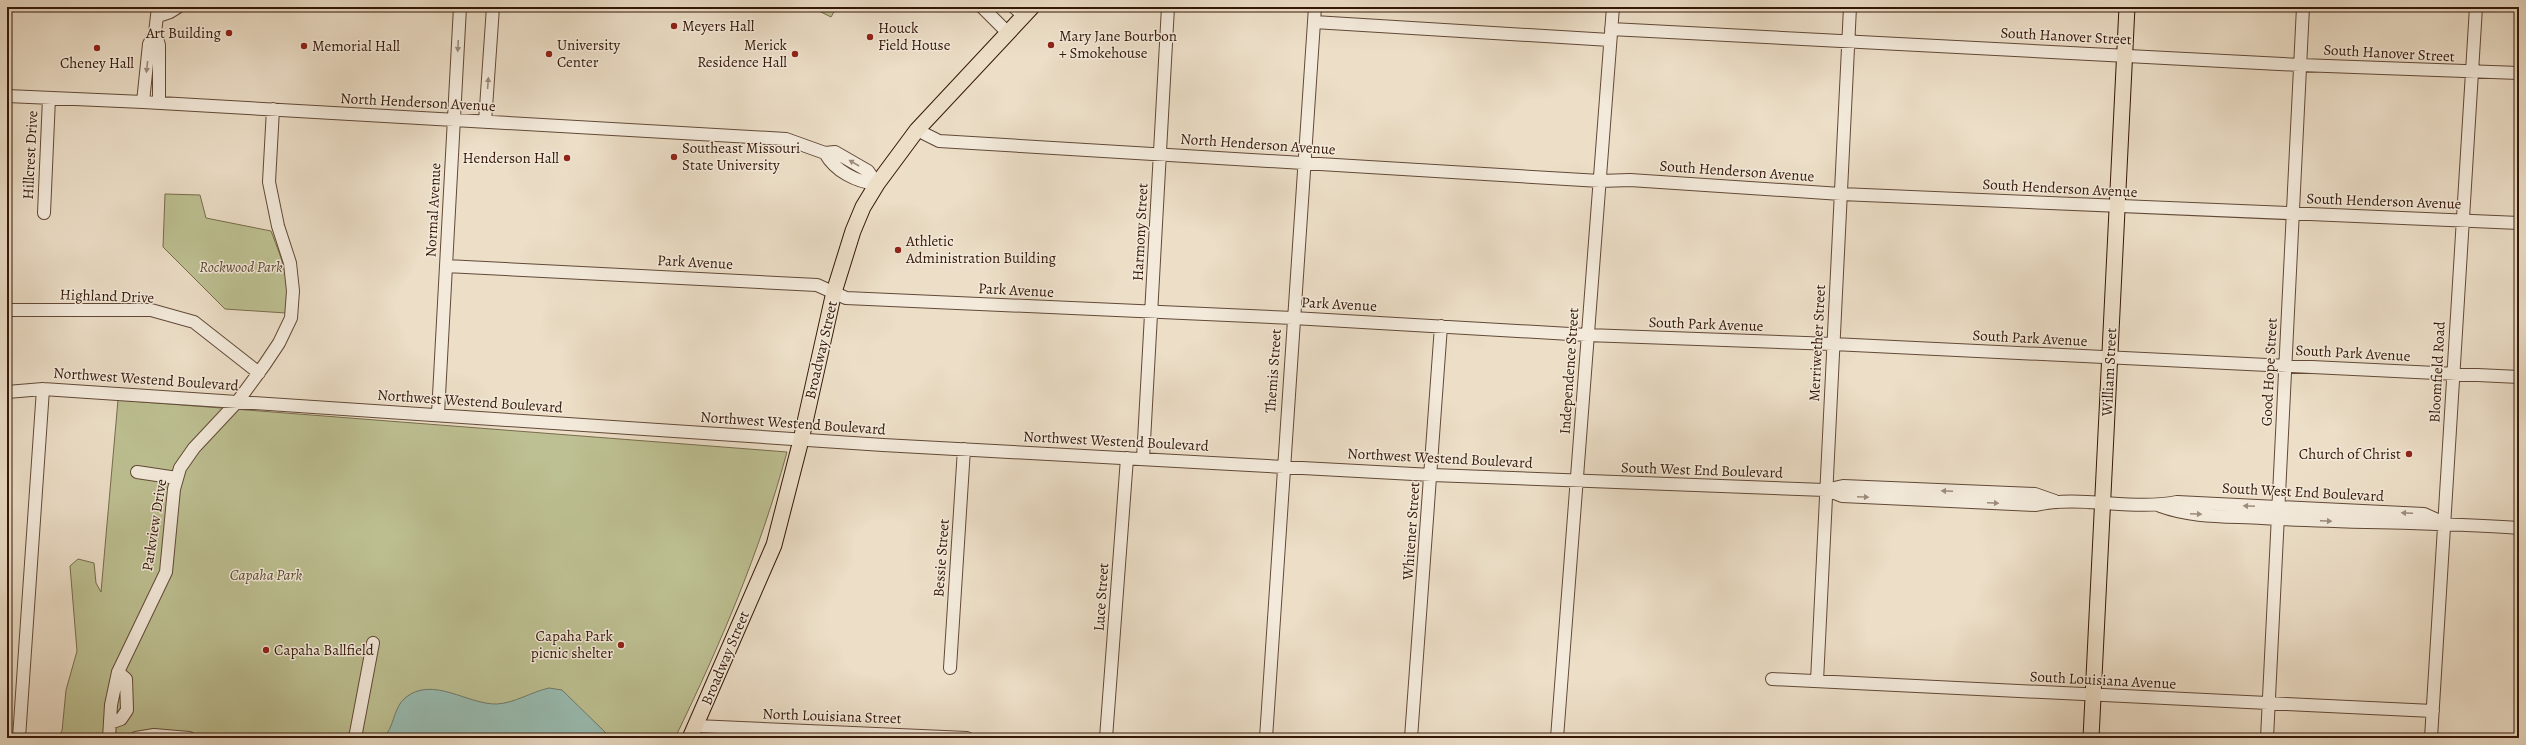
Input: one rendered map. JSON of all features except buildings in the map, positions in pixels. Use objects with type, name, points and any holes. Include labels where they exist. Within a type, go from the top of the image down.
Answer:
[{"type":"main road","name":"William Street","points":[[2091,738],[2101,502],[2127,7]]},
{"type":"main road","name":"Broadway Street","points":[[693,732],[774,546],[801,440],[834,292],[853,231],[877,184],[917,130],[1008,33],[1023,10]]},
{"type":"street","points":[[159,103],[159,45],[156,33],[158,11],[170,12],[178,7]]},
{"type":"street","name":"Normal Avenue","points":[[438,414],[460,7]]},
{"type":"street","points":[[485,122],[493,7]]},
{"type":"street","points":[[982,7],[1008,33]]},
{"type":"street","name":"Harmony Street","points":[[1143,459],[1168,7]]},
{"type":"street","name":"Themis Street","points":[[1266,738],[1283,466],[1315,7]]},
{"type":"street","name":"Independence Street","points":[[1557,738],[1577,481],[1586,335],[1600,181],[1613,7]]},
{"type":"street","name":"Merriwether Street","points":[[1817,681],[1825,490],[1850,7]]},
{"type":"street","name":"Good Hope Street","points":[[2266,738],[2303,7]]},
{"type":"street","name":"Bloomfield Road","points":[[2431,738],[2476,7]]},
{"type":"street","name":"South Hanover Street","points":[[1314,22],[1611,35],[1848,41],[2300,65],[2519,74]]},
{"type":"street","points":[[143,102],[149,44],[156,33]]},
{"type":"street","name":"North Henderson Avenue","points":[[7,96],[273,109],[786,139],[825,153],[831,164],[861,182],[877,184]]},
{"type":"street","name":"Hillcrest Drive","points":[[44,213],[49,98]]},
{"type":"street","name":"Parkview Drive","points":[[109,738],[118,672],[166,572],[174,489],[180,468],[194,448],[238,401],[259,373],[279,343],[291,318],[293,291],[290,263],[278,226],[270,182],[273,109]]},
{"type":"street","name":"North Henderson Avenue","points":[[917,130],[938,141],[1160,153],[1600,181]]},
{"type":"street","name":"South Henderson Avenue","points":[[1600,181],[1630,180],[1841,194],[2519,223]]},
{"type":"street","name":"Park Avenue","points":[[446,266],[817,285],[846,298],[1293,318],[1586,335]]},
{"type":"street","name":"Highland Drive","points":[[7,310],[151,310],[194,322],[259,373]]},
{"type":"street","name":"Whitener Street","points":[[1411,738],[1432,475],[1441,326]]},
{"type":"street","name":"South Park Avenue","points":[[1586,335],[1833,344],[2109,359],[2519,377]]},
{"type":"street","points":[[19,738],[43,389]]},
{"type":"street","name":"Northwest Westend Boulevard","points":[[7,392],[43,389],[438,414],[801,440],[1432,475],[1577,481]]},
{"type":"street","name":"Bessie Street","points":[[950,668],[964,449]]},
{"type":"street","name":"Luce Street","points":[[1106,738],[1127,458]]},
{"type":"street","points":[[137,472],[177,478]]},
{"type":"street","name":"South West End Boulevard","points":[[1577,481],[1825,490],[1842,496],[2036,505],[2055,501],[2101,502],[2158,506],[2178,502],[2278,513],[2424,514],[2444,523],[2519,528]]},
{"type":"street","points":[[355,738],[373,643]]},
{"type":"street","name":"South Louisiana Avenue","points":[[1772,679],[2268,705],[2433,711]]},
{"type":"street","name":"North Louisiana Street","points":[[693,732],[967,738]]},
{"type":"street","points":[[136,738],[154,734],[188,738]]},
{"type":"green space","points":[[811,7],[837,7],[831,17]]},
{"type":"green space","name":"Rockwood Park","points":[[165,194],[200,195],[206,218],[271,231],[286,279],[286,313],[225,309],[163,247]]},
{"type":"green space","name":"Capaha Park","points":[[118,400],[787,452],[764,526],[738,598],[708,668],[675,738],[57,738],[62,731],[66,690],[77,651],[70,566],[78,559],[94,563],[96,583],[101,592]]},
{"type":"water","points":[[549,688],[562,690],[605,732],[607,738],[383,738],[387,734],[401,702],[416,692],[427,689],[438,690],[486,703],[497,704],[510,702]]},
{"type":"place","name":"Meyers Hall","points":[[674,26]]},
{"type":"place","name":"Art Building","points":[[229,33]]},
{"type":"place","name":"Houck Field House","points":[[870,37]]},
{"type":"place","name":"Mary Jane Bourbon + Smokehouse","points":[[1051,45]]},
{"type":"place","name":"Memorial Hall","points":[[304,46]]},
{"type":"place","name":"Cheney Hall","points":[[97,48]]},
{"type":"place","name":"University Center","points":[[549,54]]},
{"type":"place","name":"Merick Residence Hall","points":[[795,54]]},
{"type":"place","name":"Southeast Missouri State University","points":[[674,157]]},
{"type":"place","name":"Henderson Hall","points":[[567,158]]},
{"type":"place","name":"Athletic Administration Building","points":[[898,250]]},
{"type":"place","name":"Church of Christ","points":[[2409,454]]},
{"type":"place","name":"Capaha Park picnic shelter","points":[[621,645]]},
{"type":"place","name":"Capaha Ballfield","points":[[266,650]]}]
